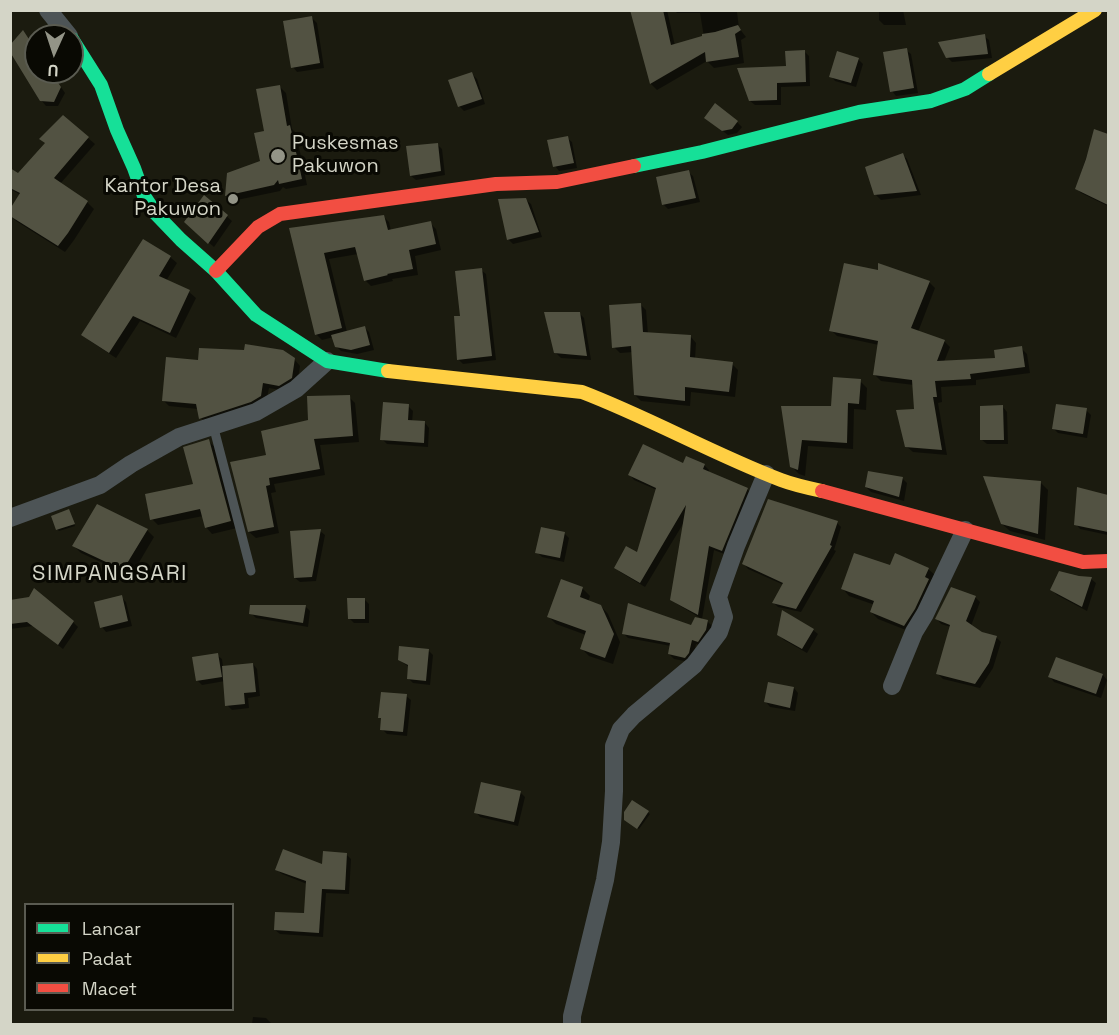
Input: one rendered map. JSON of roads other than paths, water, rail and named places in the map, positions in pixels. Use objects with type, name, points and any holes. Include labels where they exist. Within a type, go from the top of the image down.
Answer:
[{"type":"street","points":[[48,10],[60,24]]},
{"type":"street","points":[[216,271],[258,227],[280,214],[496,184],[557,182],[702,152],[859,112],[931,101],[965,89],[1095,10]]},
{"type":"street","points":[[84,57],[101,85],[144,196],[156,214],[216,271],[256,315],[327,361],[375,370],[582,392],[783,481],[1083,562],[1108,561]]},
{"type":"street","points":[[10,518],[100,485],[131,464],[179,437],[256,412],[296,389],[327,361]]},
{"type":"street","points":[[573,1024],[572,1016],[605,880],[611,842],[614,746],[621,729],[694,665],[719,632],[724,617],[718,597],[766,474]]},
{"type":"street","points":[[892,686],[914,632],[926,614],[965,530]]},
{"type":"lane","points":[[213,425],[251,571]]},
{"type":"place","name":"Puskesmas Pakuwon","points":[[278,156]]},
{"type":"place","name":"Kantor Desa Pakuwon","points":[[233,199]]},
{"type":"district","name":"SIMPANGSARI","points":[[110,574]]}]
